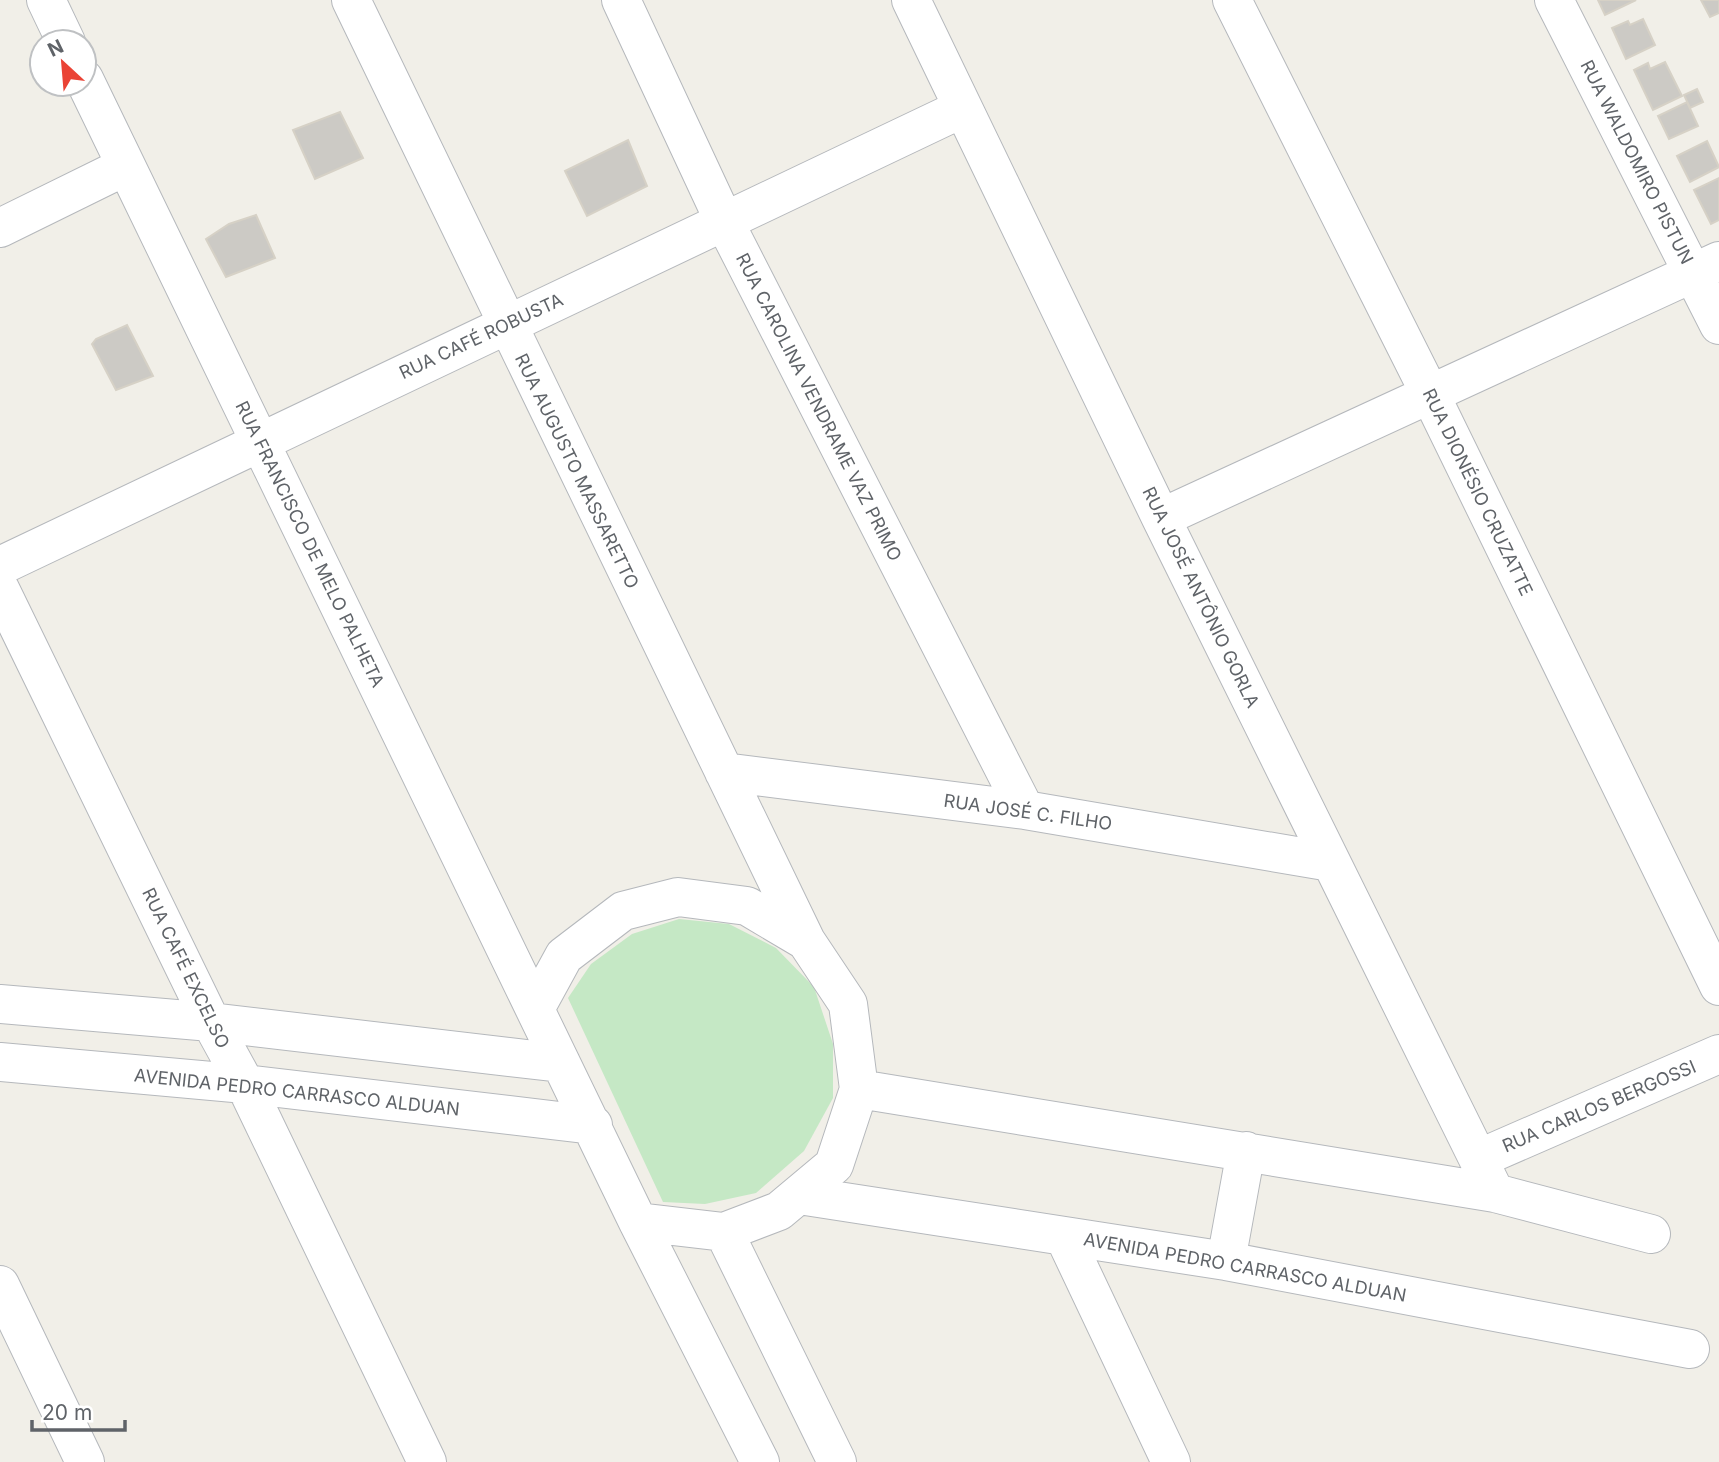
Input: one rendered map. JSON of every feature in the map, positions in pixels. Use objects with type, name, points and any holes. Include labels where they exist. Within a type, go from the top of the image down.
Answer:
[{"type":"street","points":[[46,0],[59,28]]},
{"type":"street","name":"RUA AUGUSTO MASSARETTO","points":[[351,0],[806,941],[848,1004],[859,1089]]},
{"type":"street","name":"RUA CAROLINA VENDRAME VAZ PRIMO","points":[[621,0],[724,221],[1025,810]]},
{"type":"street","name":"RUA JOSÉ ANTÔNIO GORLA","points":[[911,0],[1161,518],[1495,1193]]},
{"type":"street","name":"RUA DIONÉSIO CRUZATTE","points":[[1232,0],[1430,394],[1719,986]]},
{"type":"street","name":"RUA WALDOMIRO PISTUN","points":[[1554,0],[1706,267],[1719,325]]},
{"type":"street","name":"RUA FRANCISCO DE MELO PALHETA","points":[[93,98],[638,1222]]},
{"type":"street","name":"RUA CAFÉ ROBUSTA","points":[[0,566],[963,108]]},
{"type":"street","points":[[0,228],[126,166]]},
{"type":"street","points":[[1161,518],[1706,267]]},
{"type":"street","name":"RUA CAFÉ EXCELSO","points":[[0,589],[211,1022],[245,1084],[427,1462]]},
{"type":"street","name":"RUA JOSÉ C. FILHO","points":[[724,772],[1025,810],[1331,862]]},
{"type":"street","points":[[535,1009],[564,956],[623,911],[678,897],[747,906],[806,941]]},
{"type":"street","points":[[0,1004],[211,1022],[561,1063]]},
{"type":"street","name":"RUA CARLOS BERGOSSI","points":[[1478,1158],[1719,1054]]},
{"type":"street","name":"AVENIDA PEDRO CARRASCO ALDUAN","points":[[0,1062],[245,1084],[593,1125]]},
{"type":"street","points":[[638,1222],[724,1232],[779,1211],[834,1165],[859,1089],[1495,1193],[1651,1234]]},
{"type":"street","points":[[1226,1261],[1246,1152]]},
{"type":"street","name":"AVENIDA PEDRO CARRASCO ALDUAN","points":[[799,1195],[1226,1261],[1690,1349]]},
{"type":"street","points":[[638,1222],[760,1462]]},
{"type":"street","points":[[724,1232],[837,1462]]},
{"type":"street","points":[[1064,1236],[1171,1462]]},
{"type":"street","points":[[0,1285],[85,1462]]},
{"type":"green space","points":[[679,919],[729,924],[776,948],[814,987],[833,1044],[833,1098],[804,1151],[756,1193],[705,1204],[663,1202],[568,998],[591,964],[632,934]]},
{"type":"building","points":[[1598,0],[1636,0],[1605,15]]},
{"type":"building","points":[[1701,0],[1719,0],[1719,13],[1710,17]]},
{"type":"building","points":[[1643,19],[1655,45],[1626,59],[1612,28],[1628,21],[1630,25]]},
{"type":"building","points":[[1665,62],[1682,96],[1653,110],[1634,70],[1648,63],[1650,69]]},
{"type":"building","points":[[1697,89],[1703,102],[1690,108],[1684,95]]},
{"type":"building","points":[[1687,102],[1698,126],[1669,139],[1658,116]]},
{"type":"building","points":[[340,112],[363,158],[315,179],[293,130]]},
{"type":"building","points":[[628,140],[647,186],[587,216],[565,171]]},
{"type":"building","points":[[1707,141],[1719,167],[1690,182],[1677,156]]},
{"type":"building","points":[[1719,178],[1719,220],[1711,224],[1694,190]]},
{"type":"building","points":[[256,215],[275,258],[226,277],[206,239],[229,224]]},
{"type":"building","points":[[127,325],[153,376],[116,390],[92,344],[96,339]]}]
